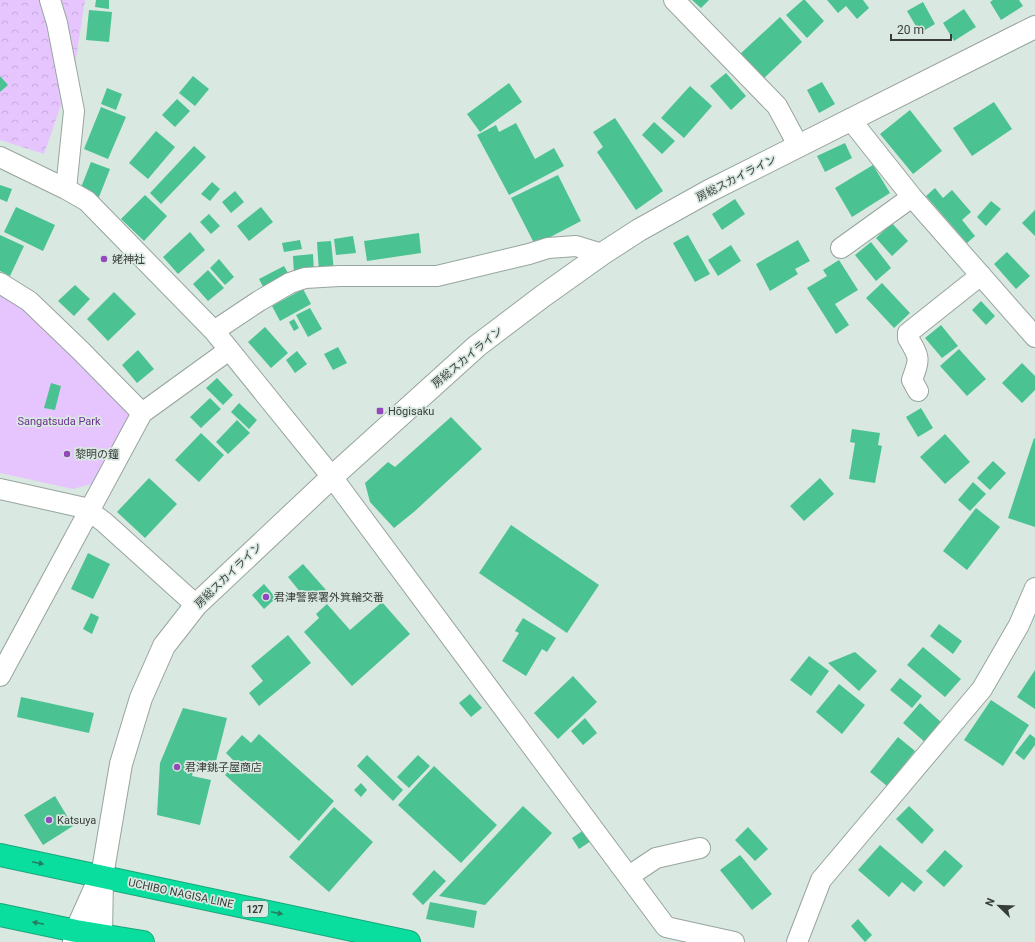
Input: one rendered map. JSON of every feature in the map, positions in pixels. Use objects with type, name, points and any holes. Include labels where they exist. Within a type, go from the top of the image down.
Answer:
[{"type":"highway","name":"UCHIBO NAGISA LINE","points":[[0,855],[408,942]]},
{"type":"highway","points":[[0,915],[75,936],[143,942]]},
{"type":"main road","name":"房総スカイライン","points":[[102,876],[121,764],[141,698],[164,646],[196,605],[332,477],[477,346],[543,296],[639,230],[709,191],[798,145],[1035,27]]},
{"type":"main road","points":[[75,936],[102,876]]},
{"type":"main road","points":[[100,938],[102,876]]},
{"type":"street","points":[[50,0],[57,23],[74,111],[66,189]]},
{"type":"street","points":[[674,0],[777,106],[798,145]]},
{"type":"street","points":[[850,119],[912,196],[1035,337]]},
{"type":"street","points":[[0,157],[66,189],[87,201],[214,331],[332,477],[666,927],[734,942]]},
{"type":"street","points":[[841,248],[912,196]]},
{"type":"street","points":[[214,331],[290,283],[305,278],[339,276],[438,276],[530,254],[548,248],[576,246],[602,254]]},
{"type":"street","points":[[918,391],[912,380],[919,360],[908,338],[908,333],[981,275]]},
{"type":"street","points":[[0,283],[29,302],[81,351],[142,413]]},
{"type":"street","points":[[0,676],[142,413],[229,350]]},
{"type":"street","points":[[0,489],[85,508],[104,522],[196,605]]},
{"type":"street","points":[[797,942],[821,880],[982,689],[1019,625],[1035,588]]},
{"type":"street","points":[[629,876],[656,858],[700,848]]},
{"type":"green space","points":[[0,0],[85,0],[75,65],[44,154],[0,140]]},
{"type":"green space","name":"Sangatsuda Park","points":[[0,293],[15,300],[131,414],[92,484],[73,489],[0,473]]},
{"type":"building","points":[[96,0],[109,0],[109,9],[95,7]]},
{"type":"building","points":[[692,0],[709,0],[701,8]]},
{"type":"building","points":[[803,0],[805,0],[824,21],[807,38],[786,15]]},
{"type":"building","points":[[827,0],[863,0],[869,8],[857,19],[846,6],[838,13]]},
{"type":"building","points":[[993,0],[1019,0],[1023,6],[1001,20],[990,2]]},
{"type":"building","points":[[923,2],[935,24],[920,33],[907,11]]},
{"type":"building","points":[[964,9],[976,27],[954,41],[943,23]]},
{"type":"building","points":[[89,10],[112,12],[109,42],[86,40]]},
{"type":"building","points":[[780,17],[802,42],[762,80],[739,55]]},
{"type":"building","points":[[726,73],[746,96],[731,110],[710,86]]},
{"type":"building","points":[[0,76],[8,85],[0,92]]},
{"type":"building","points":[[193,76],[209,89],[195,106],[179,93]]},
{"type":"building","points":[[822,82],[835,104],[819,113],[807,90]]},
{"type":"building","points":[[509,83],[522,102],[480,132],[467,114]]},
{"type":"building","points":[[690,86],[712,106],[684,138],[661,118]]},
{"type":"building","points":[[107,88],[122,94],[116,110],[101,104]]},
{"type":"building","points":[[177,99],[190,111],[175,127],[162,115]]},
{"type":"building","points":[[994,102],[1012,129],[972,156],[953,128]]},
{"type":"building","points":[[101,107],[126,117],[108,159],[84,149]]},
{"type":"building","points":[[910,110],[942,151],[913,174],[880,134]]},
{"type":"building","points":[[615,118],[663,191],[636,210],[597,152],[603,147],[593,132]]},
{"type":"building","points":[[654,122],[675,141],[662,154],[642,135]]},
{"type":"building","points":[[516,123],[535,159],[554,148],[564,166],[509,195],[477,135],[496,125],[499,132]]},
{"type":"building","points":[[156,131],[175,147],[148,179],[129,163]]},
{"type":"building","points":[[845,143],[852,158],[825,172],[817,156]]},
{"type":"building","points":[[194,146],[206,157],[161,204],[150,193]]},
{"type":"building","points":[[91,162],[110,169],[99,197],[80,190]]},
{"type":"building","points":[[873,165],[890,193],[852,217],[835,188]]},
{"type":"building","points":[[558,175],[581,221],[535,245],[511,198]]},
{"type":"building","points":[[212,182],[220,189],[210,201],[201,194]]},
{"type":"building","points":[[0,185],[12,189],[7,202],[0,199]]},
{"type":"building","points":[[935,188],[943,198],[952,190],[971,212],[962,220],[975,236],[967,243],[926,196]]},
{"type":"building","points":[[235,191],[244,202],[231,213],[222,202]]},
{"type":"building","points":[[145,195],[167,216],[144,241],[121,219]]},
{"type":"building","points":[[735,199],[745,214],[722,230],[712,214]]},
{"type":"building","points":[[991,201],[1001,209],[986,226],[977,217]]},
{"type":"building","points":[[16,207],[55,225],[43,251],[4,232]]},
{"type":"building","points":[[261,207],[273,222],[249,241],[237,226]]},
{"type":"building","points":[[1035,210],[1035,236],[1022,223]]},
{"type":"building","points":[[209,214],[220,226],[211,234],[200,222]]},
{"type":"building","points":[[892,223],[908,241],[892,256],[876,238]]},
{"type":"building","points":[[190,232],[205,250],[178,274],[163,257]]},
{"type":"building","points":[[419,233],[421,253],[367,261],[364,241]]},
{"type":"building","points":[[0,235],[24,246],[10,276],[0,271]]},
{"type":"building","points":[[688,235],[710,274],[695,282],[673,243]]},
{"type":"building","points":[[353,236],[356,253],[336,255],[334,239]]},
{"type":"building","points":[[300,240],[302,249],[284,252],[282,243]]},
{"type":"building","points":[[798,240],[810,261],[795,269],[798,274],[770,291],[756,264]]},
{"type":"building","points":[[331,241],[334,271],[319,272],[317,242]]},
{"type":"building","points":[[871,242],[891,268],[876,281],[855,255]]},
{"type":"building","points":[[731,245],[741,261],[718,276],[708,260]]},
{"type":"building","points":[[1007,252],[1030,276],[1016,289],[994,264]]},
{"type":"building","points":[[313,254],[314,273],[294,274],[293,256]]},
{"type":"building","points":[[219,259],[234,277],[225,285],[210,268]]},
{"type":"building","points":[[839,260],[858,290],[835,304],[849,325],[836,334],[807,288],[827,276],[823,270]]},
{"type":"building","points":[[284,266],[292,280],[267,294],[259,279]]},
{"type":"building","points":[[208,270],[224,288],[208,301],[193,284]]},
{"type":"building","points":[[882,283],[910,313],[894,328],[866,298]]},
{"type":"building","points":[[75,285],[90,299],[74,316],[58,301]]},
{"type":"building","points":[[303,289],[311,304],[280,321],[272,306]]},
{"type":"building","points":[[114,292],[136,314],[108,341],[87,319]]},
{"type":"building","points":[[981,301],[995,316],[986,325],[972,310]]},
{"type":"building","points":[[310,308],[322,329],[308,337],[296,315]]},
{"type":"building","points":[[294,319],[299,328],[294,331],[289,322]]},
{"type":"building","points":[[941,325],[958,346],[942,358],[925,338]]},
{"type":"building","points":[[265,327],[288,353],[271,368],[248,342]]},
{"type":"building","points":[[338,347],[347,363],[333,370],[324,354]]},
{"type":"building","points":[[959,349],[986,379],[967,396],[940,366]]},
{"type":"building","points":[[138,350],[154,369],[137,383],[122,365]]},
{"type":"building","points":[[297,351],[307,364],[295,373],[286,360]]},
{"type":"building","points":[[1022,363],[1035,376],[1035,390],[1022,403],[1002,383]]},
{"type":"building","points":[[217,378],[233,395],[223,405],[206,388]]},
{"type":"building","points":[[51,383],[61,386],[55,410],[44,408]]},
{"type":"building","points":[[210,398],[221,409],[201,428],[190,417]]},
{"type":"building","points":[[239,403],[257,420],[249,429],[231,412]]},
{"type":"building","points":[[921,408],[933,428],[918,437],[906,417]]},
{"type":"building","points":[[451,417],[482,449],[415,511],[394,528],[370,502],[365,483],[388,462],[395,467]]},
{"type":"building","points":[[237,420],[250,433],[228,454],[216,442]]},
{"type":"building","points":[[852,429],[880,433],[878,445],[882,446],[875,483],[849,479],[855,443],[850,442]]},
{"type":"building","points":[[201,433],[224,455],[199,482],[175,460]]},
{"type":"building","points":[[945,434],[970,462],[945,484],[920,457]]},
{"type":"building","points":[[1034,438],[1035,439],[1035,527],[1008,518]]},
{"type":"building","points":[[993,461],[1006,473],[990,490],[977,478]]},
{"type":"building","points":[[149,478],[177,504],[145,538],[117,512]]},
{"type":"building","points":[[820,478],[834,494],[804,521],[790,506]]},
{"type":"building","points":[[973,482],[986,494],[970,511],[958,500]]},
{"type":"building","points":[[976,508],[1000,527],[967,570],[943,551]]},
{"type":"building","points":[[511,525],[599,585],[567,633],[479,573]]},
{"type":"building","points":[[88,553],[110,564],[93,599],[71,589]]},
{"type":"building","points":[[303,564],[326,590],[310,604],[288,577]]},
{"type":"building","points":[[264,584],[276,598],[264,609],[252,595]]},
{"type":"building","points":[[382,602],[410,634],[352,686],[304,632],[319,618],[316,614],[327,604],[350,630]]},
{"type":"building","points":[[91,613],[99,617],[92,634],[83,629]]},
{"type":"building","points":[[523,618],[556,638],[547,652],[542,649],[526,676],[502,661],[519,633],[515,631]]},
{"type":"building","points":[[939,624],[962,641],[953,654],[930,636]]},
{"type":"building","points":[[288,635],[311,663],[259,706],[249,693],[263,681],[251,666]]},
{"type":"building","points":[[923,647],[961,679],[945,697],[907,665]]},
{"type":"building","points":[[855,652],[877,671],[859,691],[828,663]]},
{"type":"building","points":[[809,656],[829,671],[811,696],[790,680]]},
{"type":"building","points":[[1035,670],[1035,709],[1017,697]]},
{"type":"building","points":[[573,676],[597,702],[558,739],[534,713]]},
{"type":"building","points":[[900,678],[922,696],[912,708],[890,690]]},
{"type":"building","points":[[839,684],[865,705],[842,734],[816,712]]},
{"type":"building","points":[[470,694],[482,708],[471,717],[459,703]]},
{"type":"building","points":[[21,697],[94,713],[89,733],[17,717]]},
{"type":"building","points":[[991,700],[1029,725],[1003,766],[964,740]]},
{"type":"building","points":[[920,703],[943,724],[926,743],[903,723]]},
{"type":"building","name":"君津銚子屋商店","points":[[183,708],[227,718],[214,769],[195,764],[192,776],[211,780],[200,825],[157,815],[160,763]]},
{"type":"building","points":[[585,718],[597,733],[583,745],[571,731]]},
{"type":"building","points":[[259,734],[334,801],[299,841],[225,775],[236,763],[226,753],[242,735],[251,743]]},
{"type":"building","points":[[1030,734],[1035,738],[1035,745],[1024,760],[1015,753]]},
{"type":"building","points":[[898,737],[915,751],[887,786],[870,772]]},
{"type":"building","points":[[367,755],[403,790],[393,801],[357,766]]},
{"type":"building","points":[[418,755],[430,766],[409,788],[397,777]]},
{"type":"building","points":[[434,766],[497,825],[461,863],[398,805]]},
{"type":"building","points":[[361,783],[367,790],[361,797],[354,790]]},
{"type":"building","name":"Katsuya","points":[[55,796],[73,826],[43,845],[24,815]]},
{"type":"building","points":[[523,806],[552,833],[485,905],[439,896]]},
{"type":"building","points":[[909,806],[934,830],[922,844],[896,819]]},
{"type":"building","points":[[334,807],[373,842],[329,892],[289,857]]},
{"type":"building","points":[[748,827],[768,849],[755,861],[735,840]]},
{"type":"building","points":[[584,830],[591,841],[579,849],[572,838]]},
{"type":"building","points":[[880,845],[923,882],[914,892],[902,882],[889,897],[858,870]]},
{"type":"building","points":[[945,850],[963,866],[944,887],[926,871]]},
{"type":"building","points":[[740,855],[772,894],[752,910],[720,870]]},
{"type":"building","points":[[434,870],[446,881],[423,905],[412,894]]},
{"type":"building","points":[[430,902],[477,911],[474,928],[426,919]]},
{"type":"building","points":[[858,919],[872,935],[865,942],[851,926]]},
{"type":"place","name":"姥神社","points":[[104,259]]},
{"type":"place","name":"Hōgisaku","points":[[380,411]]},
{"type":"place","name":"黎明の鐘","points":[[67,454]]},
{"type":"place","name":"君津警察署外箕輪交番","points":[[266,597]]},
{"type":"place","name":"君津銚子屋商店","points":[[177,767]]},
{"type":"place","name":"Katsuya","points":[[49,820]]}]
